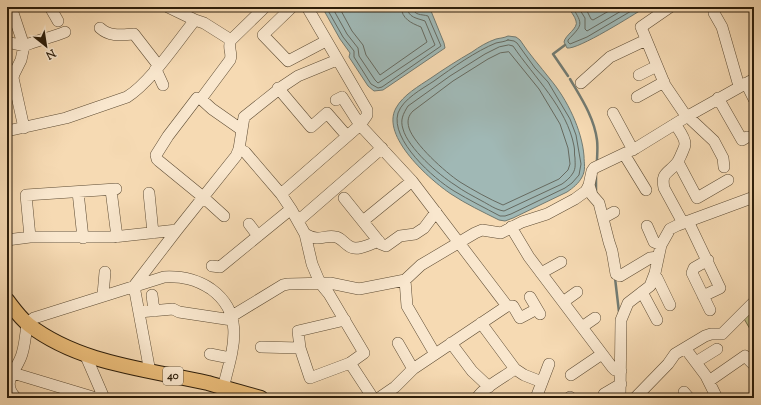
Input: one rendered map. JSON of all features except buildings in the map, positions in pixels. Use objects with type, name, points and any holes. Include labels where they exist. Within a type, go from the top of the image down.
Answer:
[{"type":"main road","name":"40","points":[[7,300],[27,323],[50,339],[85,354],[118,364],[261,398]]},
{"type":"street","points":[[10,7],[24,46],[21,60],[10,72],[13,78],[11,90],[24,128]]},
{"type":"street","points":[[50,7],[58,21]]},
{"type":"street","points":[[292,7],[263,35],[288,61],[326,41]]},
{"type":"street","points":[[281,194],[360,125],[367,115],[367,110],[307,7]]},
{"type":"street","points":[[670,7],[641,27],[664,82],[684,113],[714,140],[723,158],[724,167]]},
{"type":"street","points":[[202,99],[231,58],[229,44],[231,40],[261,8]]},
{"type":"street","points":[[176,9],[195,20],[204,23],[231,40]]},
{"type":"street","points":[[714,13],[722,27],[754,98]]},
{"type":"street","points":[[7,131],[66,118],[120,100],[133,93],[157,68],[195,20]]},
{"type":"street","points":[[100,28],[106,33],[116,35],[134,34],[157,68],[163,85]]},
{"type":"street","points":[[7,42],[24,46],[31,42],[54,37],[65,32]]},
{"type":"street","points":[[581,83],[610,57],[646,40]]},
{"type":"street","points":[[150,372],[134,286],[236,156],[239,149],[242,122],[244,117],[278,88],[298,76],[337,60]]},
{"type":"street","points":[[639,75],[657,66]]},
{"type":"street","points":[[637,97],[664,82]]},
{"type":"street","points":[[139,312],[173,309],[178,312],[232,318],[283,285],[335,283],[353,289],[359,289],[405,280],[421,265],[482,230],[501,232],[527,220],[547,214],[578,197],[586,191],[594,168],[628,152],[746,83]]},
{"type":"street","points":[[278,88],[311,127],[326,113],[348,136]]},
{"type":"street","points":[[336,100],[342,97],[360,125],[412,181],[507,306]]},
{"type":"street","points":[[224,216],[159,161],[156,155],[168,136],[197,98],[202,99],[212,109],[242,130]]},
{"type":"street","points":[[718,98],[742,140],[747,137]]},
{"type":"street","points":[[614,113],[628,152],[646,190]]},
{"type":"street","points":[[675,124],[684,140],[685,145],[678,162],[666,173],[663,177],[663,182],[664,188],[708,260],[720,288],[703,296]]},
{"type":"street","points":[[298,221],[382,148]]},
{"type":"street","points":[[239,149],[245,152],[281,194],[291,209],[305,234],[312,264],[320,283],[329,294],[345,320],[364,353],[350,363],[310,378],[300,348],[298,331],[345,320]]},
{"type":"street","points":[[678,162],[697,198],[728,180]]},
{"type":"street","points":[[362,221],[412,181]]},
{"type":"street","points":[[589,185],[592,194],[599,203],[612,251],[616,274],[620,276],[650,258],[658,257]]},
{"type":"street","points":[[30,237],[26,195],[32,189],[78,192],[113,189],[117,237]]},
{"type":"street","points":[[78,192],[83,238]]},
{"type":"street","points":[[149,193],[153,233]]},
{"type":"street","points":[[344,198],[379,241],[386,246],[400,236],[415,234],[424,228],[436,212]]},
{"type":"street","points":[[620,398],[621,320],[628,303],[650,286],[664,237],[670,229],[685,222],[754,198]]},
{"type":"street","points":[[212,266],[220,267],[291,209]]},
{"type":"street","points":[[603,218],[614,212]]},
{"type":"street","points":[[250,224],[258,236]]},
{"type":"street","points":[[647,226],[654,242],[661,244]]},
{"type":"street","points":[[512,228],[529,257],[602,354],[615,370],[621,371]]},
{"type":"street","points":[[7,240],[30,237],[117,237],[177,230]]},
{"type":"street","points":[[305,234],[318,239],[332,236],[337,237],[349,247],[354,248],[359,248],[379,241]]},
{"type":"street","points":[[708,260],[694,268],[692,273],[710,310]]},
{"type":"street","points":[[541,273],[560,262]]},
{"type":"street","points":[[103,295],[105,272]]},
{"type":"street","points":[[654,276],[657,278],[670,305]]},
{"type":"street","points":[[16,398],[8,387],[8,382],[22,354],[27,323],[40,315],[164,277],[185,277],[197,281],[215,292],[228,306],[232,318],[234,344],[223,388]]},
{"type":"street","points":[[405,280],[407,306],[435,354]]},
{"type":"street","points":[[563,302],[577,292]]},
{"type":"street","points":[[642,292],[657,320]]},
{"type":"street","points":[[152,295],[154,311]]},
{"type":"street","points":[[380,398],[395,387],[413,369],[507,306],[513,306],[520,318],[538,312],[530,297]]},
{"type":"street","points":[[635,398],[668,364],[675,354],[705,336],[711,334],[722,334],[754,302]]},
{"type":"street","points":[[582,327],[595,318]]},
{"type":"street","points":[[481,323],[515,369],[524,375],[542,382]]},
{"type":"street","points":[[451,343],[472,371],[489,387]]},
{"type":"street","points":[[398,344],[413,369]]},
{"type":"street","points":[[261,347],[300,348]]},
{"type":"street","points":[[685,348],[709,381],[716,398]]},
{"type":"street","points":[[696,362],[717,348]]},
{"type":"street","points":[[13,373],[96,398],[104,398],[85,354]]},
{"type":"street","points":[[210,354],[230,358]]},
{"type":"street","points":[[571,375],[602,354]]},
{"type":"street","points":[[709,381],[745,356],[754,365]]},
{"type":"street","points":[[350,363],[373,398]]},
{"type":"street","points":[[536,398],[549,364]]},
{"type":"street","points":[[477,398],[489,387],[515,369]]},
{"type":"street","points":[[604,394],[621,384]]},
{"type":"shaded area","points":[[754,307],[754,321],[750,329],[743,317]]},
{"type":"water","points":[[322,7],[415,7],[420,11],[431,11],[445,48],[383,90],[374,91],[368,86],[349,57],[350,53],[340,39]]},
{"type":"water","points":[[568,7],[646,7],[582,44],[567,48],[564,42],[565,39],[576,26],[575,17]]},
{"type":"water","points":[[508,36],[516,37],[520,40],[568,105],[577,125],[583,146],[584,172],[576,185],[567,192],[505,221],[499,220],[475,208],[451,194],[431,179],[401,144],[395,131],[393,119],[399,103],[416,88],[483,45],[496,39]]},
{"type":"waterway","points":[[565,45],[553,54],[568,76]]},
{"type":"waterway","points":[[570,79],[593,123],[597,143],[597,162]]},
{"type":"waterway","points":[[596,176],[596,193]]},
{"type":"waterway","points":[[615,278],[619,312]]}]
